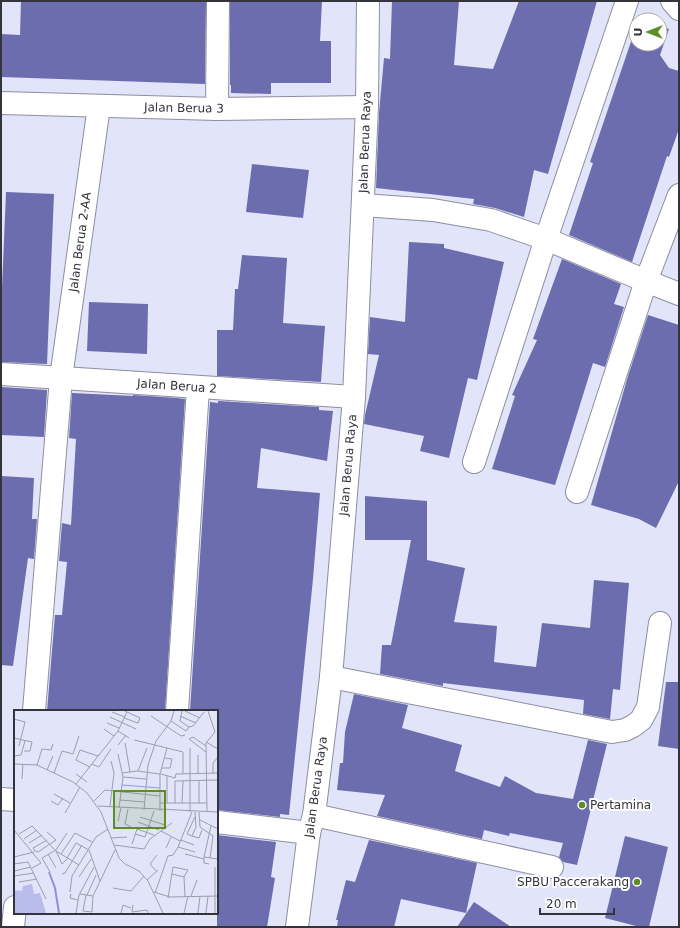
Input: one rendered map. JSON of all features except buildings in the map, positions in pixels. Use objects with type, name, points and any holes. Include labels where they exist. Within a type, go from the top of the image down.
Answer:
[{"type":"street","points":[[217,109],[218,1]]},
{"type":"street","name":"Jalan Berua Raya","points":[[297,927],[331,677],[354,397],[367,106],[368,1]]},
{"type":"street","points":[[474,462],[546,239],[627,1]]},
{"type":"street","points":[[672,1],[679,9]]},
{"type":"street","name":"Jalan Berua 3","points":[[1,103],[217,109],[367,106]]},
{"type":"street","name":"Jalan Berua 2-AA","points":[[34,710],[61,378],[99,106]]},
{"type":"street","points":[[577,492],[646,281],[679,195]]},
{"type":"street","points":[[363,205],[434,210],[491,220],[546,239],[679,294]]},
{"type":"street","name":"Jalan Berua 2","points":[[1,374],[354,397]]},
{"type":"street","points":[[177,710],[198,388]]},
{"type":"street","points":[[331,677],[612,732],[625,730],[641,720],[648,707],[660,623]]},
{"type":"street","points":[[1,799],[14,800]]},
{"type":"street","points":[[218,822],[311,824],[552,867]]},
{"type":"street","points":[[13,927],[14,914]]},
{"type":"place","name":"Pertamina","points":[[582,805]]},
{"type":"place","name":"SPBU Paccerakang","points":[[637,882]]}]
